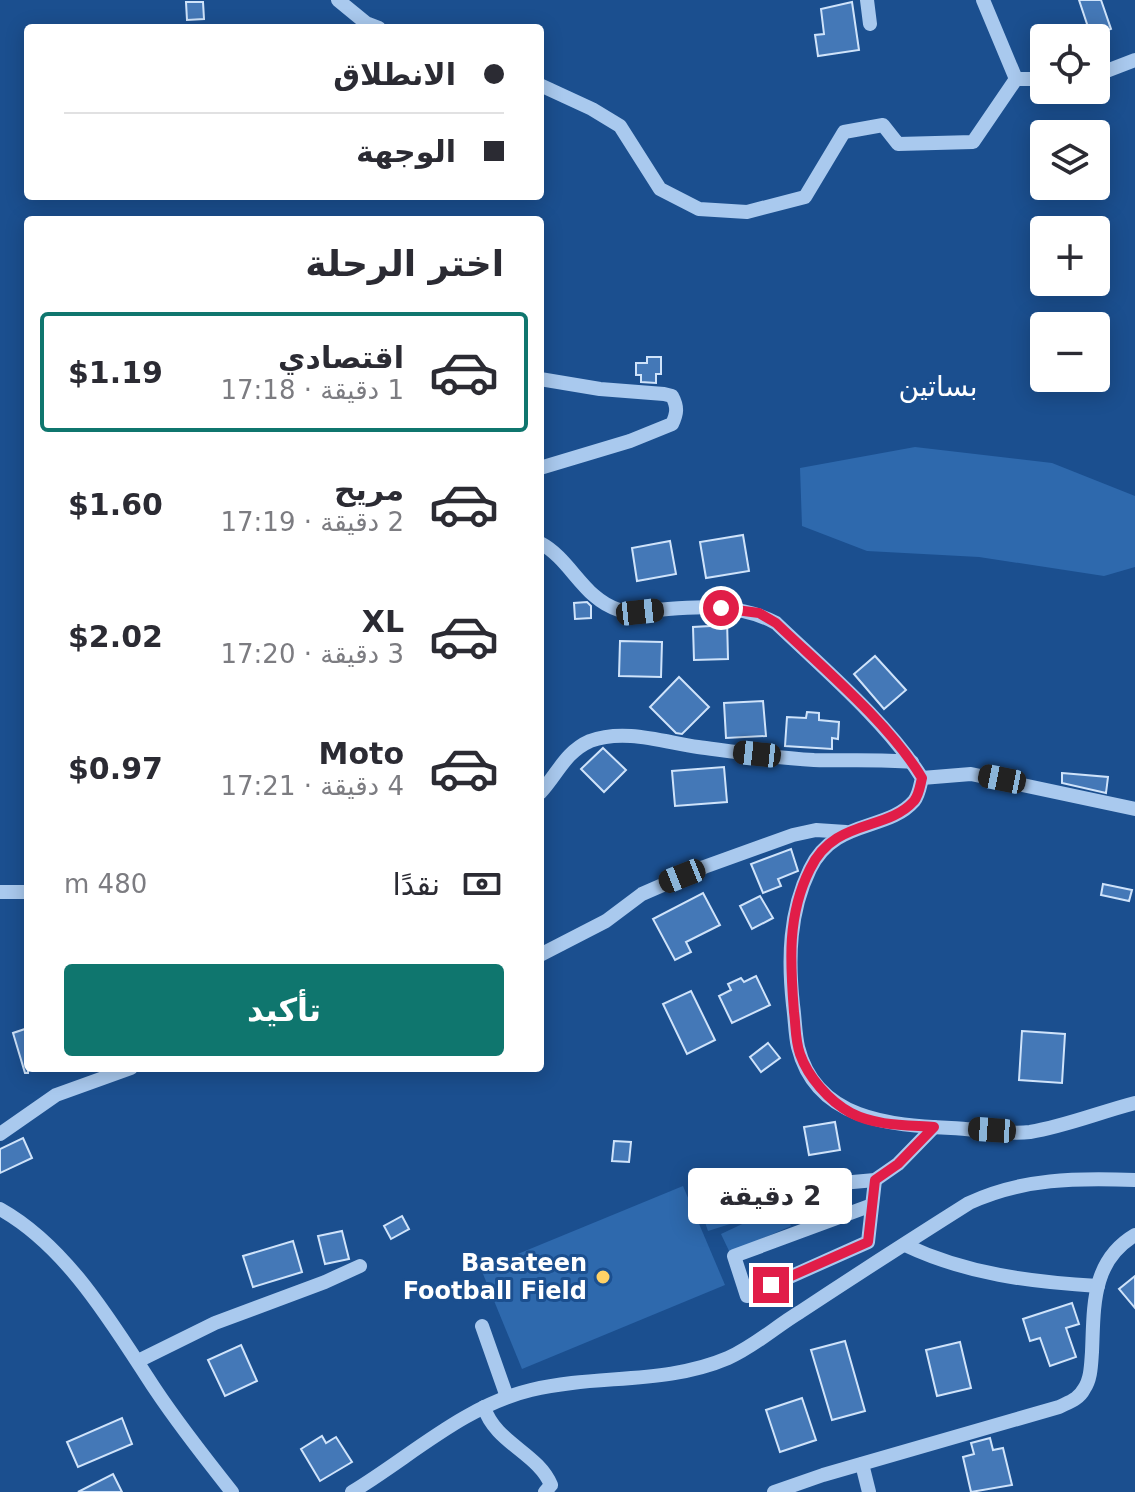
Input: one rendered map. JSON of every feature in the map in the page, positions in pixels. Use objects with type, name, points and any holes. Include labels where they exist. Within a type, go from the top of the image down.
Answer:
[{"type":"street","points":[[338,0],[369,24]]},
{"type":"street","points":[[867,0],[870,24]]},
{"type":"street","points":[[983,0],[1016,79]]},
{"type":"street","points":[[1110,70],[1135,60]]},
{"type":"street","points":[[1016,79],[1030,79]]},
{"type":"street","points":[[544,87],[620,126],[660,189],[699,209],[747,212],[805,197],[844,132],[883,125],[898,144],[973,142],[1016,79]]},
{"type":"street","points":[[544,380],[672,396],[676,415],[672,424],[652,433],[544,467]]},
{"type":"street","points":[[544,546],[558,556],[585,588],[619,610],[739,609],[759,613],[776,623],[864,708],[912,762],[922,778],[919,791],[907,806],[846,832],[826,846],[810,867],[795,910],[791,931],[791,982],[801,1057],[814,1080],[838,1104],[851,1113],[894,1124],[1030,1132],[1059,1123],[1080,1121],[1135,1103]]},
{"type":"street","points":[[544,789],[554,778],[563,759],[590,742],[623,735],[813,760],[883,759],[912,762]]},
{"type":"street","points":[[922,778],[971,774],[1135,809]]},
{"type":"street","points":[[544,953],[606,921],[655,887],[704,867],[793,835],[816,830],[846,832]]},
{"type":"street","points":[[0,892],[24,892]]},
{"type":"street","points":[[0,1134],[56,1095],[120,1072]]},
{"type":"street","points":[[798,1181],[808,1186],[875,1180],[898,1164],[934,1127]]},
{"type":"street","points":[[352,1492],[484,1407],[507,1397],[567,1383],[661,1376],[726,1359],[758,1342],[796,1314],[969,1203],[992,1193],[1062,1179],[1135,1180]]},
{"type":"street","points":[[872,1205],[734,1256],[747,1296],[868,1242],[875,1180]]},
{"type":"street","points":[[0,1209],[27,1226],[79,1278],[189,1439],[232,1492]]},
{"type":"street","points":[[774,1492],[1059,1407],[1077,1398],[1086,1388],[1091,1369],[1101,1272],[1112,1251],[1135,1235]]},
{"type":"street","points":[[905,1245],[933,1258],[981,1272],[1098,1286]]},
{"type":"street","points":[[138,1361],[215,1323],[360,1266]]},
{"type":"street","points":[[482,1326],[507,1397]]},
{"type":"street","points":[[484,1407],[487,1417],[513,1447],[546,1472],[551,1485],[545,1492]]},
{"type":"street","points":[[862,1464],[869,1492]]},
{"type":"shaded area","points":[[915,447],[1052,463],[1135,496],[1135,567],[1104,576],[979,557],[867,551],[802,526],[800,468]]},
{"type":"shaded area","points":[[761,1175],[772,1211],[782,1207],[791,1226],[730,1253],[721,1234],[768,1212],[708,1231],[696,1196]]},
{"type":"shaded area","name":"Basateen Football Field","points":[[683,1186],[725,1285],[522,1369],[481,1269]]},
{"type":"building","points":[[1079,0],[1101,0],[1109,24],[1087,24]]},
{"type":"building","points":[[186,2],[203,2],[204,19],[187,20]]},
{"type":"building","points":[[852,2],[859,50],[818,56],[815,35],[824,34],[821,9]]},
{"type":"building","points":[[647,357],[661,357],[661,374],[656,374],[656,383],[641,382],[641,375],[636,375],[636,363],[647,363]]},
{"type":"building","points":[[743,535],[749,571],[706,578],[700,542]]},
{"type":"building","points":[[670,541],[676,574],[637,581],[632,548]]},
{"type":"building","points":[[587,602],[591,606],[591,618],[575,619],[574,603]]},
{"type":"building","points":[[710,617],[727,619],[728,659],[694,660],[693,627],[710,626]]},
{"type":"building","points":[[620,641],[662,642],[661,677],[619,676]]},
{"type":"building","points":[[875,656],[906,690],[884,709],[854,674]]},
{"type":"building","points":[[679,677],[709,707],[682,734],[676,733],[650,707]]},
{"type":"building","points":[[763,701],[766,736],[726,738],[724,703]]},
{"type":"building","points":[[807,712],[819,713],[819,720],[839,722],[838,739],[832,738],[832,749],[785,746],[787,717],[806,718]]},
{"type":"building","points":[[603,748],[626,770],[604,792],[581,769]]},
{"type":"building","points":[[724,767],[727,802],[675,806],[672,771]]},
{"type":"building","points":[[1062,773],[1108,777],[1106,793],[1062,783]]},
{"type":"building","points":[[791,849],[798,871],[778,879],[781,886],[763,893],[751,864]]},
{"type":"building","points":[[1103,884],[1132,890],[1129,901],[1101,895]]},
{"type":"building","points":[[703,893],[720,925],[686,942],[691,952],[675,960],[653,919]]},
{"type":"building","points":[[760,896],[773,918],[752,929],[740,906]]},
{"type":"building","points":[[756,976],[770,1005],[732,1023],[719,996],[731,990],[728,984],[741,978],[744,982]]},
{"type":"building","points":[[691,991],[715,1040],[687,1054],[663,1004]]},
{"type":"building","points":[[24,1029],[24,1070],[13,1033]]},
{"type":"building","points":[[1022,1031],[1065,1034],[1062,1083],[1019,1080]]},
{"type":"building","points":[[768,1043],[780,1058],[761,1072],[750,1057]]},
{"type":"building","points":[[835,1122],[840,1150],[809,1155],[804,1127]]},
{"type":"building","points":[[23,1138],[32,1158],[0,1173],[0,1149]]},
{"type":"building","points":[[614,1141],[631,1142],[629,1162],[612,1161]]},
{"type":"building","points":[[788,1182],[794,1202],[779,1206],[774,1185]]},
{"type":"building","points":[[402,1216],[409,1229],[391,1239],[384,1226]]},
{"type":"building","points":[[342,1231],[349,1259],[325,1264],[318,1236]]},
{"type":"building","points":[[293,1241],[302,1272],[253,1287],[243,1256]]},
{"type":"building","points":[[1135,1276],[1135,1308],[1119,1289]]},
{"type":"building","points":[[1072,1303],[1079,1324],[1066,1328],[1076,1357],[1050,1366],[1040,1338],[1030,1341],[1023,1319]]},
{"type":"building","points":[[845,1341],[865,1411],[832,1420],[811,1350]]},
{"type":"building","points":[[960,1342],[971,1388],[937,1396],[926,1350]]},
{"type":"building","points":[[241,1345],[257,1381],[225,1396],[208,1360]]},
{"type":"building","points":[[802,1398],[816,1440],[780,1452],[766,1410]]},
{"type":"building","points":[[122,1418],[132,1444],[78,1467],[67,1442]]},
{"type":"building","points":[[322,1436],[326,1443],[336,1437],[352,1462],[320,1481],[301,1449]]},
{"type":"building","points":[[990,1438],[993,1450],[1003,1448],[1012,1485],[971,1492],[963,1457],[974,1454],[971,1443]]},
{"type":"building","points":[[113,1474],[122,1492],[78,1492]]},
{"type":"place","name":"Basateen Football Field","points":[[603,1277]]},
{"type":"district","name":"بساتين","points":[[938,386]]},
{"type":"route","points":[[721,608],[759,613],[776,623],[864,708],[912,762],[922,778],[914,801],[894,814],[846,832],[826,846],[810,867],[791,931],[791,982],[801,1057],[814,1080],[826,1093],[851,1113],[868,1119],[934,1127],[898,1164],[875,1180],[868,1242],[771,1285]]}]
